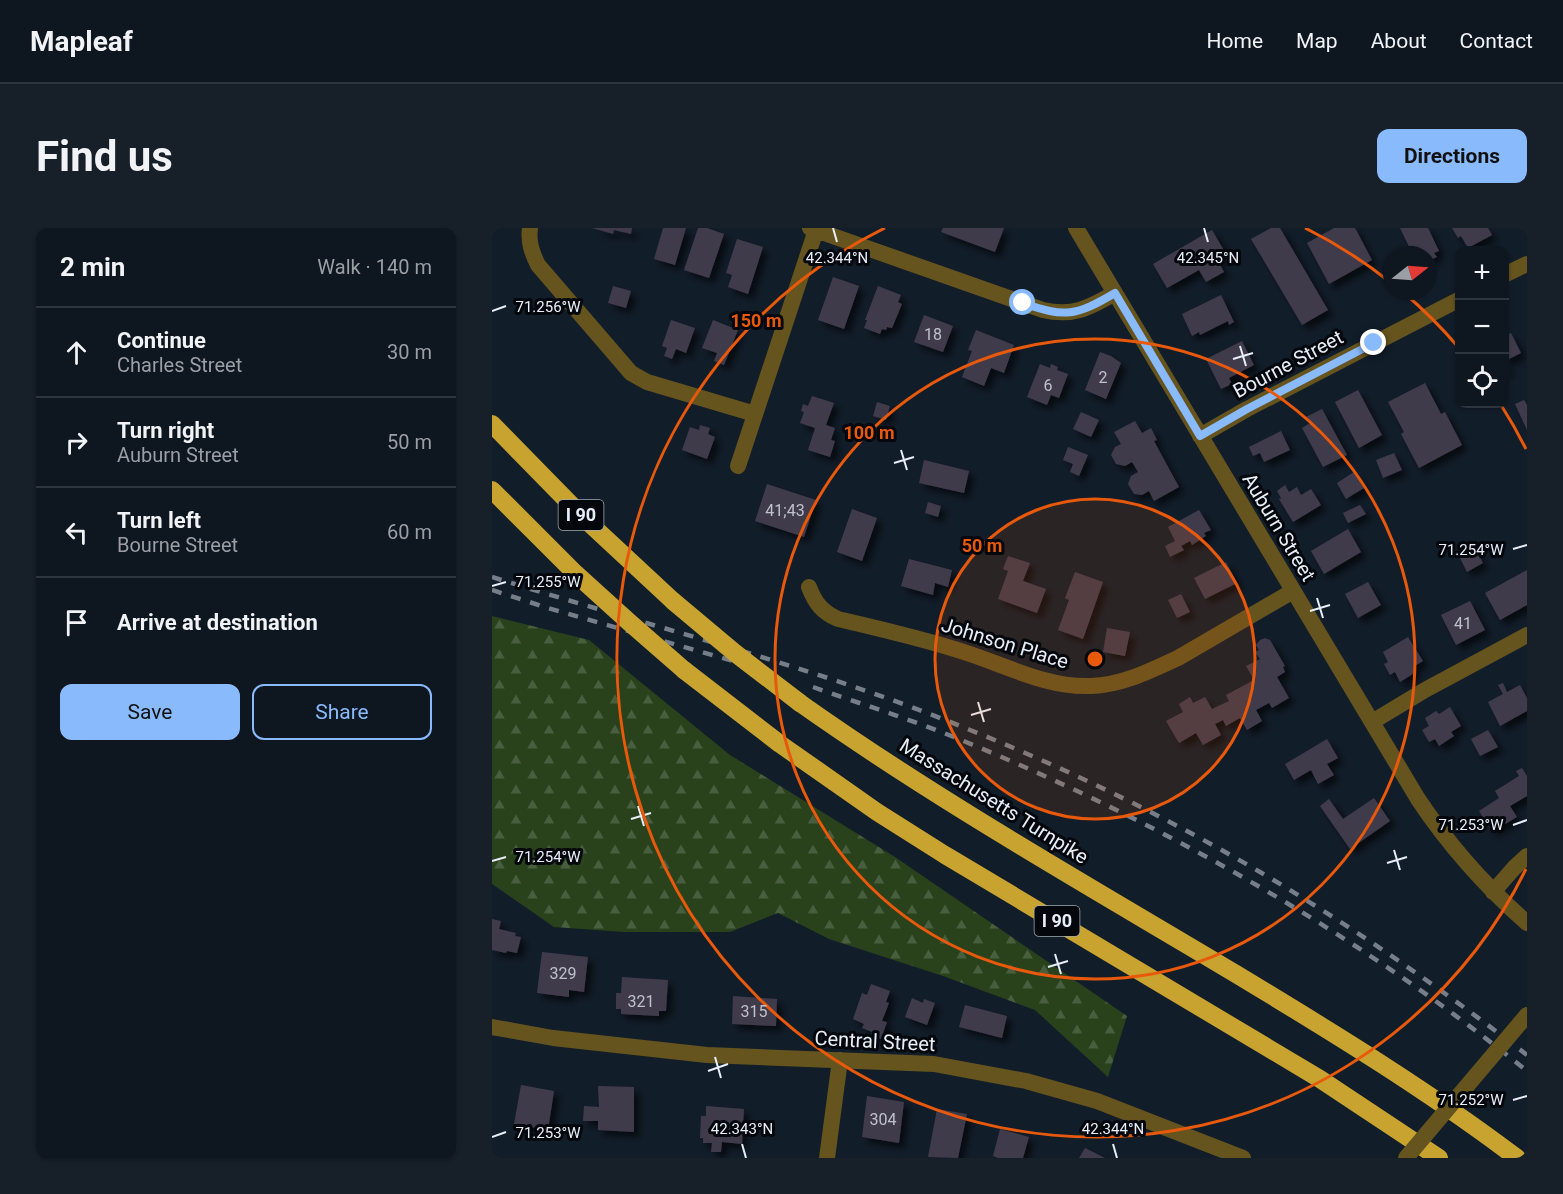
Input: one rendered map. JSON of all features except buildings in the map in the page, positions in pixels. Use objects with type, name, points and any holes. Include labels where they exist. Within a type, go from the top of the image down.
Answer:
[{"type":"highway","name":"Massachusetts Turnpike","points":[[492,424],[587,521],[673,601],[800,703],[958,808],[1387,1067],[1517,1158]]},
{"type":"highway","name":"I 90","points":[[492,490],[576,574],[622,616],[684,670],[780,744],[877,812],[945,855],[1320,1079],[1439,1158]]},
{"type":"street","points":[[530,228],[529,243],[538,265],[631,373],[647,382],[755,414]]},
{"type":"street","name":"Auburn Street","points":[[1076,228],[1433,821],[1464,861],[1527,923]]},
{"type":"street","points":[[738,466],[813,229],[1049,311],[1069,313],[1081,310],[1115,293]]},
{"type":"street","points":[[1509,273],[1527,264]]},
{"type":"street","name":"Bourne Street","points":[[1200,436],[1247,409],[1456,300]]},
{"type":"street","name":"Johnson Place","points":[[809,587],[816,604],[822,611],[838,619],[943,645],[1047,681],[1078,687],[1126,680],[1178,658],[1293,591]]},
{"type":"street","points":[[1372,722],[1435,684],[1527,634]]},
{"type":"street","points":[[1493,892],[1527,856]]},
{"type":"street","points":[[1406,1158],[1527,1015]]},
{"type":"street","name":"Central Street","points":[[492,1027],[553,1038],[707,1055],[934,1064],[1026,1081],[1097,1101],[1243,1158]]},
{"type":"street","points":[[827,1158],[840,1060]]},
{"type":"green space","points":[[492,616],[589,640],[730,755],[895,857],[1127,1016],[1108,1077],[1035,1010],[943,976],[829,939],[778,913],[730,932],[624,932],[554,927],[492,884]]},
{"type":"railway","points":[[492,577],[852,686],[970,730],[1081,778],[1190,833],[1295,893],[1396,959],[1527,1055]]},
{"type":"railway","points":[[492,590],[761,669]]},
{"type":"railway","points":[[813,687],[966,742],[1041,774],[1187,846],[1258,886],[1396,973],[1527,1071]]},
{"type":"route","points":[[1023,303],[1043,310],[1069,313],[1098,303],[1115,293],[1200,436],[1229,418],[1374,343]]}]
